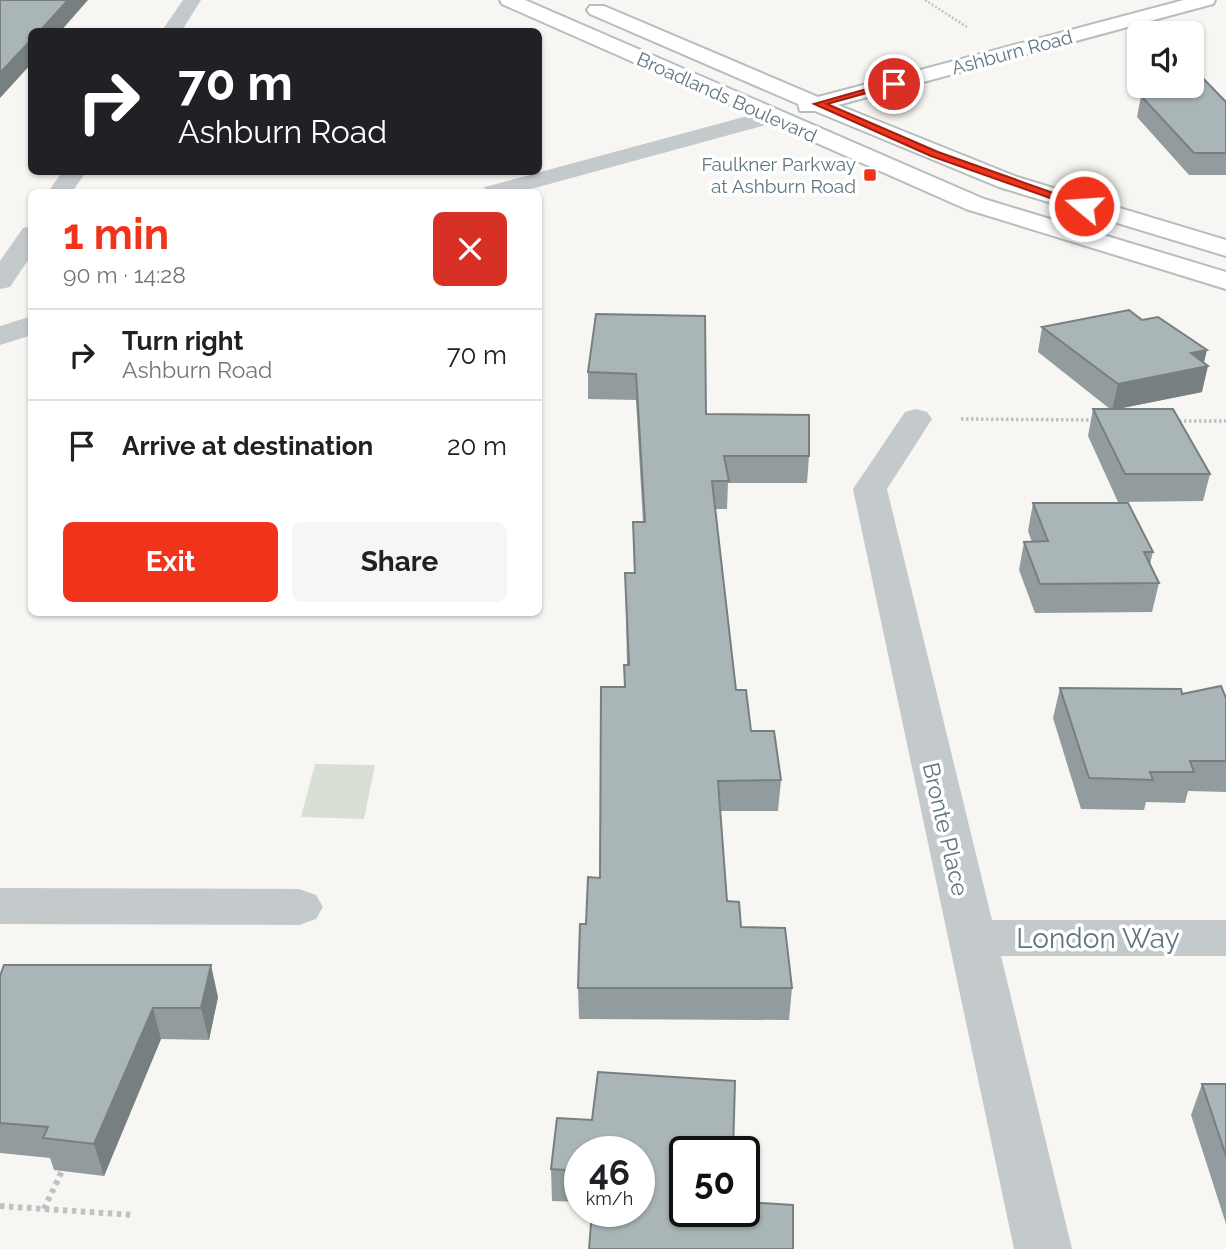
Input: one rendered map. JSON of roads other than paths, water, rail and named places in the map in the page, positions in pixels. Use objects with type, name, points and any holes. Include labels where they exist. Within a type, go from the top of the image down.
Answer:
[{"type":"main road","name":"Broadlands Boulevard","points":[[509,0],[975,204],[1226,281]]},
{"type":"main road","name":"Broadlands Boulevard","points":[[573,0],[1008,182],[1226,248]]},
{"type":"main road","name":"Ashburn Road","points":[[773,116],[1206,0]]},
{"type":"street","points":[[174,28],[192,0]]},
{"type":"street","name":"Ashburn Road","points":[[505,189],[773,116]]},
{"type":"street","points":[[0,281],[28,245]]},
{"type":"street","points":[[0,336],[28,326]]},
{"type":"street","name":"Bronte Place","points":[[916,419],[870,489],[970,938],[1043,1249]]},
{"type":"street","points":[[0,906],[299,907]]},
{"type":"street","name":"London Way","points":[[970,938],[1226,938]]},
{"type":"place","name":"Faulkner Parkway at Ashburn Road","points":[[870,175]]}]
